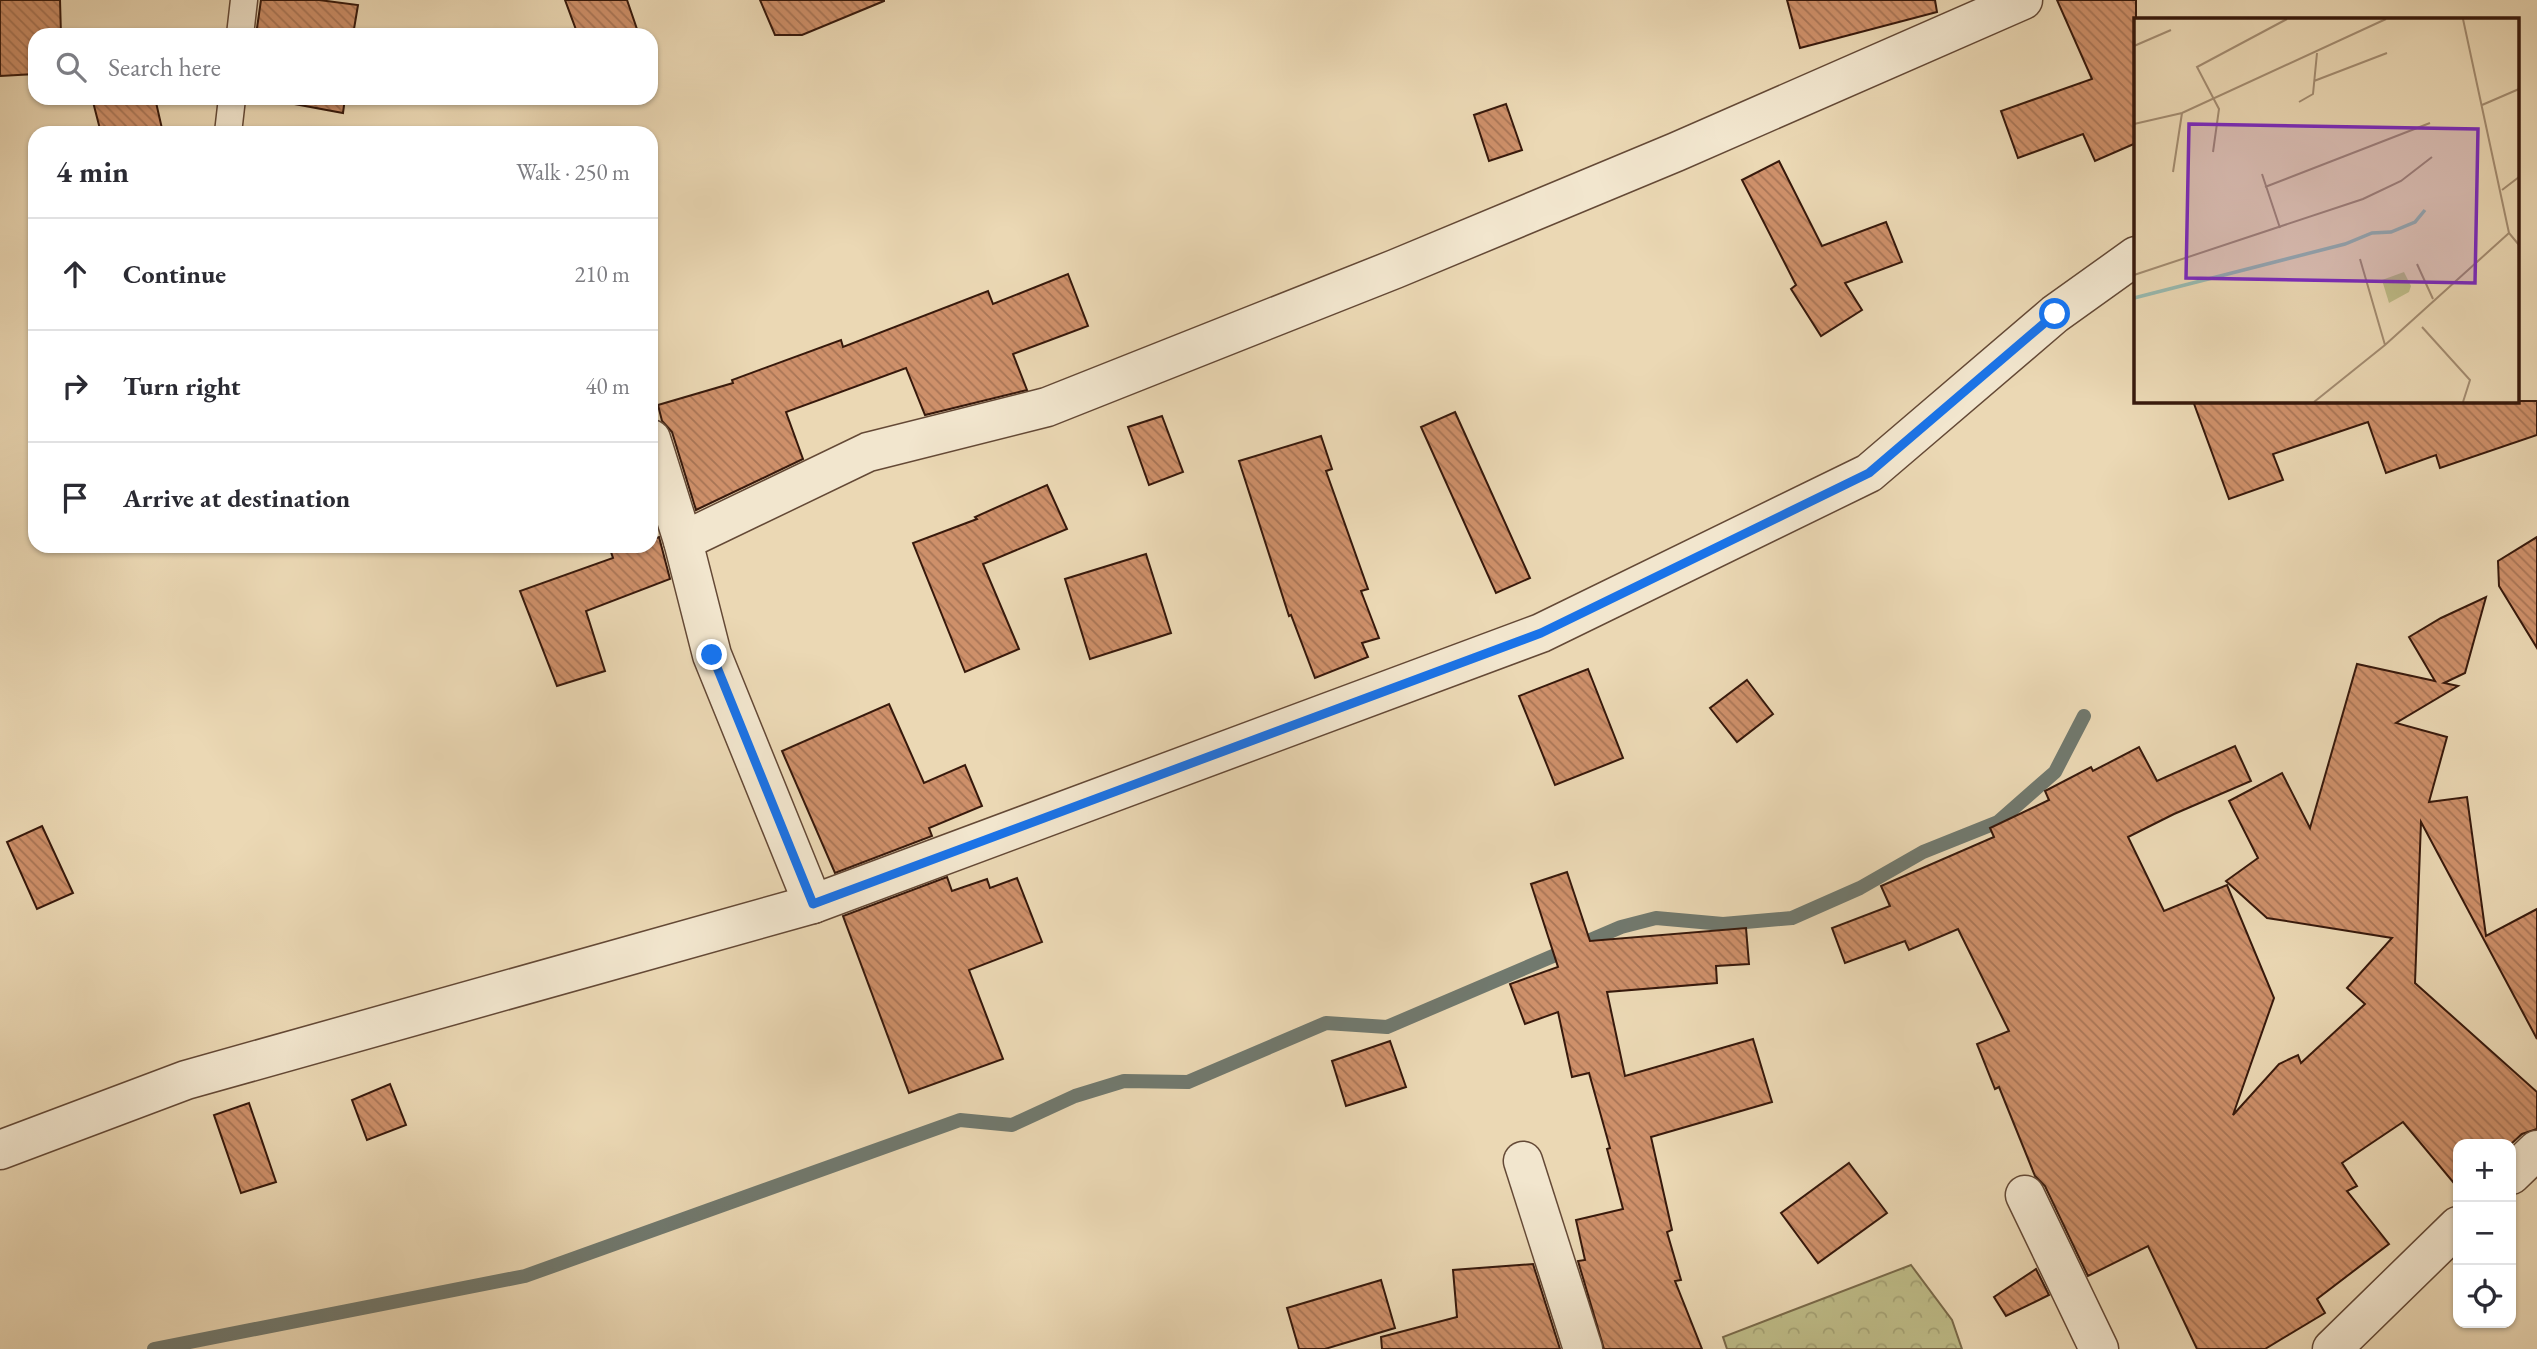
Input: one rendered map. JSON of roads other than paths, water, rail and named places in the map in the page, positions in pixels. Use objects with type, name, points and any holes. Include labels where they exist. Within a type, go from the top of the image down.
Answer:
[{"type":"street","points":[[683,541],[868,452],[1047,407],[1395,269],[1676,152],[2023,0]]},
{"type":"street","points":[[0,1150],[187,1080],[813,904],[1541,633],[1869,473],[2055,314],[2134,257]]},
{"type":"street","points":[[658,461],[683,541],[712,655],[813,904]]},
{"type":"street","points":[[2516,1170],[2537,1150]]},
{"type":"street","points":[[1524,1161],[1583,1349]]},
{"type":"street","points":[[2025,1195],[2099,1349]]},
{"type":"street","points":[[2332,1349],[2453,1231]]},
{"type":"lane","points":[[241,28],[244,0]]},
{"type":"lane","points":[[229,126],[231,105]]},
{"type":"waterway","points":[[154,1349],[525,1276],[960,1120],[1012,1125],[1075,1096],[1124,1081],[1188,1082],[1326,1023],[1387,1027],[1621,927],[1656,918],[1723,924],[1792,918],[1860,888],[1923,852],[1998,822],[2055,772],[2084,716]]}]
